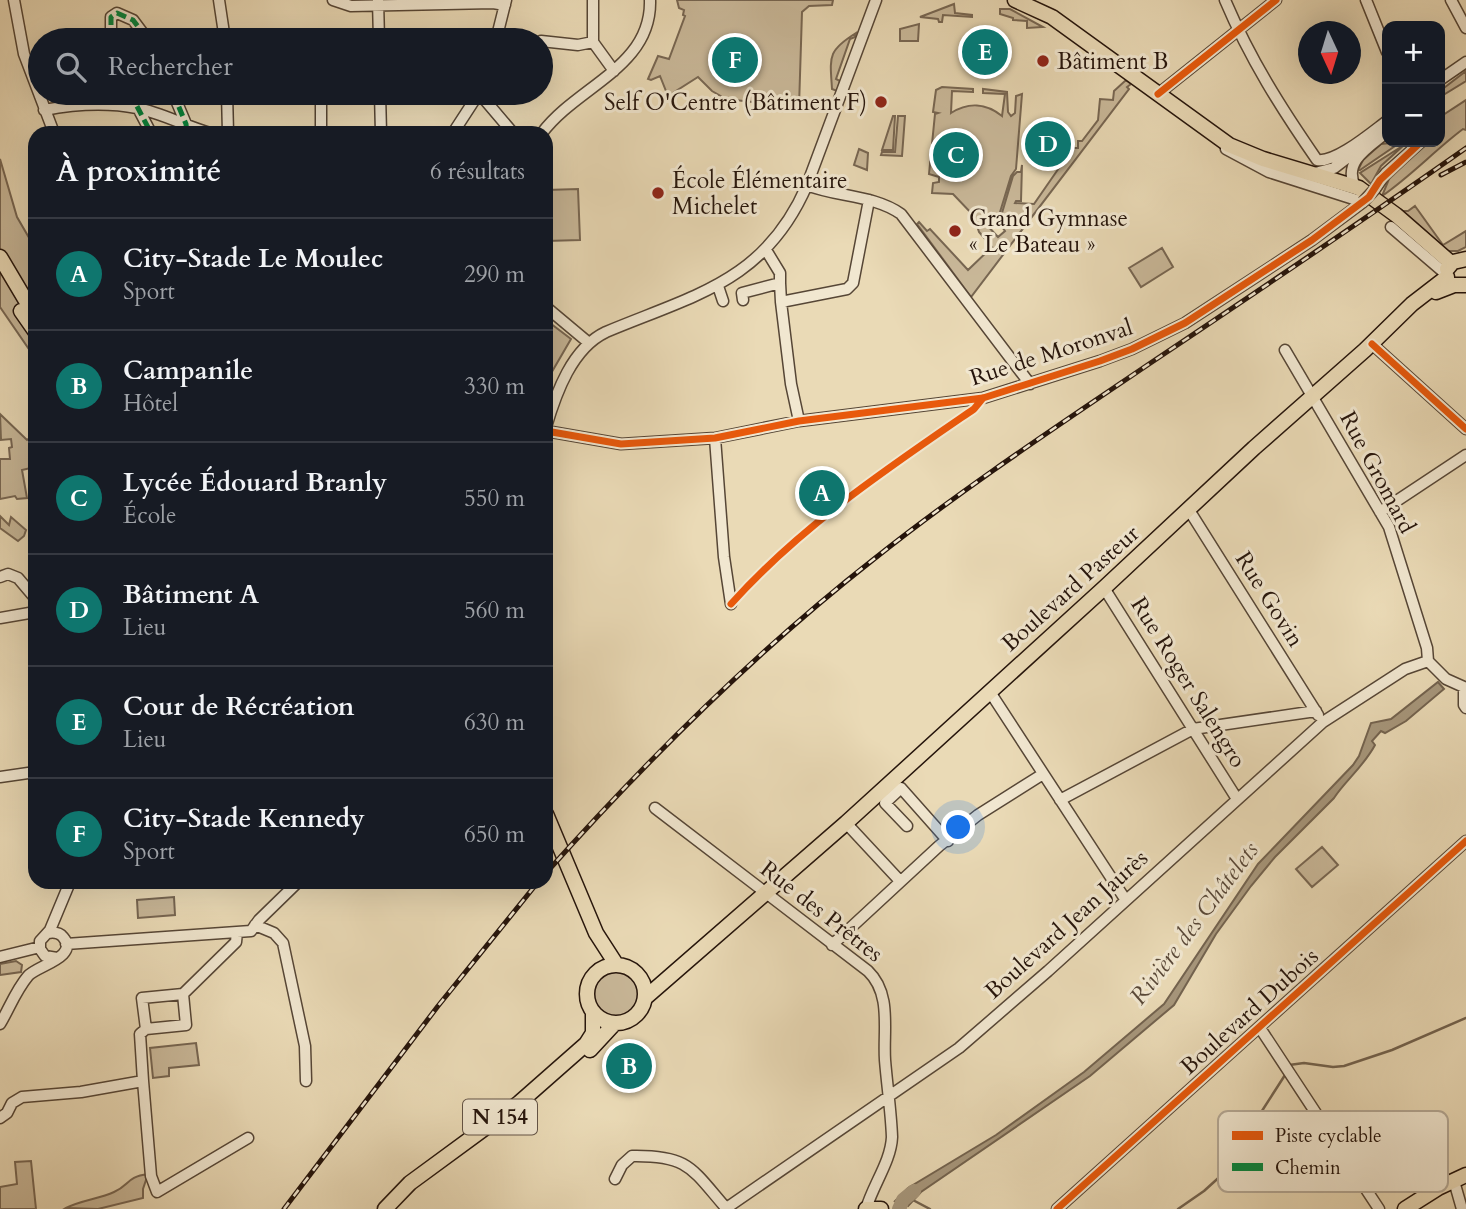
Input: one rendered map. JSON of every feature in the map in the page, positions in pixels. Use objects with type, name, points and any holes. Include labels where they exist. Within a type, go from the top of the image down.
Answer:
[{"type":"main road","points":[[1015,0],[1052,16],[1230,145],[1251,155],[1315,167],[1355,187],[1392,212],[1457,271]]},
{"type":"main road","points":[[0,257],[28,304]]},
{"type":"main road","name":"Boulevard Pasteur","points":[[765,894],[1403,314],[1457,271]]},
{"type":"main road","points":[[0,277],[28,320]]},
{"type":"main road","points":[[553,831],[596,933],[616,964]]},
{"type":"main road","points":[[640,978],[653,978],[665,973],[720,924],[765,894]]},
{"type":"main road","points":[[645,998],[765,894]]},
{"type":"main road","points":[[596,933],[599,969]]},
{"type":"main road","points":[[616,964],[630,968],[640,978],[645,988],[645,998],[635,1016],[615,1023],[603,1020],[593,1012],[587,999],[587,989],[599,969],[616,964]]},
{"type":"main road","name":"N 154","points":[[385,1209],[410,1183],[519,1103],[586,1044],[594,1029],[593,1012]]},
{"type":"main road","name":"N 154","points":[[393,1209],[426,1177],[543,1093],[615,1023]]},
{"type":"main road","points":[[1405,1209],[1435,1192]]},
{"type":"main road","points":[[866,1209],[881,1209]]},
{"type":"street","points":[[14,0],[28,65]]},
{"type":"street","points":[[219,0],[223,28]]},
{"type":"street","points":[[333,0],[347,6],[378,2],[506,2],[499,28]]},
{"type":"street","points":[[593,0],[593,42],[614,71]]},
{"type":"street","points":[[549,126],[572,101],[629,57],[641,38],[650,0]]},
{"type":"street","points":[[553,407],[567,375],[589,343],[606,332],[718,286],[766,250],[790,219],[807,185],[876,0]]},
{"type":"street","points":[[1224,0],[1271,93],[1315,167],[1330,170],[1341,164],[1382,127]]},
{"type":"street","points":[[1158,94],[1276,0]]},
{"type":"street","points":[[1366,0],[1382,40]]},
{"type":"street","points":[[1451,0],[1466,28]]},
{"type":"street","points":[[378,2],[379,28]]},
{"type":"street","points":[[111,28],[111,17],[117,13],[133,20],[139,28]]},
{"type":"street","points":[[553,42],[578,45],[593,42]]},
{"type":"street","points":[[1445,77],[1466,62]]},
{"type":"street","points":[[1443,84],[1455,70]]},
{"type":"street","points":[[42,105],[51,126]]},
{"type":"street","points":[[44,110],[69,105]]},
{"type":"street","points":[[110,105],[138,108],[179,126]]},
{"type":"street","points":[[136,105],[147,126]]},
{"type":"street","points":[[177,105],[185,126]]},
{"type":"street","points":[[227,105],[228,126]]},
{"type":"street","points":[[321,105],[321,126]]},
{"type":"street","points":[[380,105],[381,126]]},
{"type":"street","points":[[458,126],[471,105]]},
{"type":"street","points":[[489,105],[507,126]]},
{"type":"street","points":[[1202,126],[1211,140],[1258,168],[1363,202]]},
{"type":"street","points":[[1355,187],[1351,172],[1353,163],[1382,137]]},
{"type":"street","name":"Rue de Moronval","points":[[553,430],[621,444],[715,438],[799,421],[983,398],[1030,384],[1132,349],[1185,323],[1312,240],[1363,202],[1386,173],[1415,147]]},
{"type":"street","points":[[807,185],[826,192],[869,200],[891,208],[903,216],[1030,384]]},
{"type":"street","points":[[781,302],[847,289],[853,283],[869,200]]},
{"type":"street","points":[[1391,227],[1457,271]]},
{"type":"street","points":[[766,250],[780,273],[781,302],[799,421]]},
{"type":"street","points":[[743,300],[743,293],[780,283]]},
{"type":"street","points":[[718,286],[723,301]]},
{"type":"street","points":[[553,313],[589,343]]},
{"type":"street","points":[[1372,344],[1466,429]]},
{"type":"street","name":"Rue Gromard","points":[[1285,349],[1389,527],[1427,648],[1427,661]]},
{"type":"street","points":[[715,438],[724,557],[731,604]]},
{"type":"street","points":[[1380,512],[1466,455]]},
{"type":"street","name":"Rue Govin","points":[[1189,510],[1323,722]]},
{"type":"street","points":[[0,578],[9,573],[18,578],[28,590]]},
{"type":"street","name":"Rue Roger Salengro","points":[[1104,588],[1237,799]]},
{"type":"street","points":[[0,618],[28,613]]},
{"type":"street","points":[[1427,661],[1442,675],[1465,687],[1466,708]]},
{"type":"street","name":"Boulevard Jean Jaurès","points":[[725,1208],[959,1048],[1323,722],[1405,668],[1427,661]]},
{"type":"street","points":[[990,692],[1125,899]]},
{"type":"street","points":[[1060,800],[1193,729],[1316,711]]},
{"type":"street","points":[[0,777],[28,773]]},
{"type":"street","points":[[832,945],[900,881],[978,815],[1043,774]]},
{"type":"street","points":[[907,826],[885,803],[901,788],[948,841]]},
{"type":"street","name":"Rue des Prêtres","points":[[655,808],[868,971],[878,984],[884,1002],[885,1059],[890,1094],[892,1144],[866,1209]]},
{"type":"street","points":[[846,823],[900,881]]},
{"type":"street","name":"Boulevard Dubois","points":[[1065,1207],[1466,841]]},
{"type":"street","points":[[54,933],[68,889]]},
{"type":"street","points":[[23,983],[29,967],[41,950],[41,939],[54,933],[74,889]]},
{"type":"street","points":[[54,933],[66,944],[251,932],[291,889]]},
{"type":"street","points":[[255,925],[274,933],[283,943],[305,1046],[306,1081]]},
{"type":"street","points":[[146,1029],[142,998],[183,994],[236,942],[237,932]]},
{"type":"street","points":[[0,1024],[31,972],[64,953],[66,944]]},
{"type":"street","points":[[0,957],[41,950]]},
{"type":"street","points":[[41,950],[49,958],[57,958]]},
{"type":"street","points":[[15,953],[24,959],[29,967]]},
{"type":"street","points":[[183,994],[186,1025],[146,1029],[140,1034],[151,1176],[157,1192],[248,1138]]},
{"type":"street","points":[[1260,1028],[1315,1111]]},
{"type":"street","points":[[0,1118],[7,1113],[12,1103],[22,1097],[81,1092],[143,1082]]},
{"type":"street","points":[[615,1179],[622,1165],[632,1156],[676,1159],[692,1170],[725,1208]]},
{"type":"street","points":[[1460,1178],[1462,1209]]},
{"type":"street","points":[[1368,1192],[1379,1209]]},
{"type":"shaded area","points":[[677,0],[833,0],[832,5],[809,6],[802,12],[799,107],[726,99],[712,91],[698,77],[668,96],[660,76],[648,79],[658,56],[669,59],[685,16]]},
{"type":"shaded area","points":[[954,4],[955,13],[972,17],[943,15],[942,22],[939,22],[938,19],[920,17]]},
{"type":"shaded area","points":[[1000,9],[1010,9],[1043,27],[1027,28],[1027,21],[1013,20],[1000,14]]},
{"type":"shaded area","points":[[919,24],[918,41],[900,41],[900,29]]},
{"type":"shaded area","points":[[856,33],[855,37],[850,39],[836,79],[840,81],[837,91],[832,89],[832,56],[840,45]]},
{"type":"shaded area","points":[[1466,71],[1466,81],[1445,94],[1445,87]]},
{"type":"shaded area","points":[[1126,80],[1131,84],[1127,87],[1129,89],[971,297],[917,224],[919,222],[927,231],[930,229],[968,270],[992,247],[979,232],[974,216],[953,194],[932,193],[933,183],[939,182],[939,177],[929,174],[935,114],[938,113],[933,112],[936,90],[942,87],[973,89],[973,92],[952,91],[951,113],[964,107],[983,106],[1002,116],[1005,94],[983,93],[983,89],[1007,92],[1008,112],[1011,116],[1015,113],[1016,96],[1022,94],[1016,169],[1011,176],[997,222],[991,215],[984,222],[998,237],[1005,231],[999,223],[1013,176],[1021,172],[1022,165],[1021,201],[1015,203],[1034,204],[1061,165],[1061,148],[1078,148],[1078,141],[1082,141],[1098,120],[1100,99],[1113,100],[1114,91]]},
{"type":"shaded area","points":[[1466,100],[1466,130],[1463,129],[1445,144],[1445,114]]},
{"type":"shaded area","points":[[893,116],[893,150],[882,150]]},
{"type":"shaded area","points":[[898,116],[905,116],[902,156],[881,155],[882,152],[895,152]]},
{"type":"shaded area","points":[[1381,144],[1382,147],[1394,147],[1358,170],[1363,160]]},
{"type":"shaded area","points":[[1402,147],[1381,166],[1371,184],[1360,173]]},
{"type":"shaded area","points":[[1423,147],[1441,147],[1382,196],[1389,179]]},
{"type":"shaded area","points":[[859,149],[868,153],[867,170],[854,165]]},
{"type":"shaded area","points":[[0,159],[17,217],[28,236],[28,348],[0,307]]},
{"type":"shaded area","points":[[578,189],[580,240],[553,241],[553,190]]},
{"type":"shaded area","points":[[1415,206],[1443,245],[1466,231],[1466,247],[1458,251],[1448,251],[1401,211],[1408,211]]},
{"type":"shaded area","points":[[1162,248],[1173,267],[1141,287],[1129,268]]},
{"type":"shaded area","points":[[553,325],[571,339],[553,370]]},
{"type":"shaded area","points":[[0,414],[28,439],[28,469],[22,470],[27,498],[17,499],[15,496],[0,499],[0,459],[10,459],[9,448],[12,447],[11,439],[1,440]]},
{"type":"shaded area","points":[[829,473],[844,491],[815,514],[800,496]]},
{"type":"shaded area","points":[[0,516],[9,525],[11,517],[26,530],[24,536],[18,541],[0,528]]},
{"type":"shaded area","points":[[1438,682],[1444,689],[1406,721],[1385,733],[1381,731],[1372,741],[1375,745],[1371,753],[1334,798],[1275,857],[1251,886],[1216,934],[1174,1005],[1090,1076],[921,1192],[908,1206],[895,1201],[908,1188],[996,1135],[1084,1072],[1164,1004],[1258,864],[1353,765],[1371,723],[1391,719]]},
{"type":"shaded area","points":[[1322,847],[1338,865],[1312,887],[1296,869]]},
{"type":"shaded area","points":[[174,897],[175,915],[138,918],[137,900]]},
{"type":"shaded area","points":[[16,961],[22,965],[21,972],[0,975],[0,964]]},
{"type":"shaded area","points":[[616,970],[632,977],[639,993],[632,1009],[616,1016],[600,1009],[593,993],[600,977]]},
{"type":"shaded area","points":[[196,1043],[199,1065],[169,1068],[169,1076],[153,1078],[150,1048]]},
{"type":"shaded area","points":[[31,1161],[36,1209],[0,1209],[0,1187],[17,1184],[15,1162]]},
{"type":"shaded area","points":[[148,1174],[143,1198],[98,1209],[66,1208],[114,1192],[132,1179]]},
{"type":"waterway","points":[[1289,1065],[1304,1063],[1344,1066],[1392,1050],[1466,1018]]},
{"type":"waterway","points":[[1262,1111],[1285,1075]]},
{"type":"waterway","points":[[1178,1209],[1218,1178]]},
{"type":"waterway","name":"Rivière des Châtelets","points":[[899,1209],[903,1200],[914,1191]]},
{"type":"waterway","points":[[911,1199],[930,1209]]},
{"type":"railway","points":[[553,865],[623,789],[703,709],[786,632],[874,559],[1010,459],[1466,148]]},
{"type":"railway","points":[[1441,175],[1466,162]]},
{"type":"railway","points":[[284,1209],[438,1006],[532,889]]},
{"type":"marked path","points":[[111,28],[111,17],[117,13],[133,20],[139,28]]},
{"type":"marked path","points":[[136,105],[147,126]]},
{"type":"marked path","points":[[178,105],[186,126]]},
{"type":"cycle path","points":[[1158,94],[1276,0]]},
{"type":"cycle path","points":[[553,432],[621,444],[715,438],[799,421],[983,398],[1100,361],[1132,349],[1185,323],[1312,240],[1369,197],[1380,180],[1416,147]]},
{"type":"cycle path","points":[[1372,344],[1466,429]]},
{"type":"cycle path","points":[[731,604],[786,549],[846,499],[974,409],[983,398]]},
{"type":"cycle path","points":[[1057,1209],[1466,841]]},
{"type":"place","name":"Cour de Récréation","points":[[985,52]]},
{"type":"place","name":"City-Stade Kennedy","points":[[735,60]]},
{"type":"place","name":"Bâtiment B","points":[[1043,61]]},
{"type":"place","name":"Self O'Centre (Bâtiment F)","points":[[881,102]]},
{"type":"place","name":"Bâtiment A","points":[[1048,144]]},
{"type":"place","name":"Lycée Édouard Branly","points":[[956,155]]},
{"type":"place","name":"École Élémentaire Michelet","points":[[658,193]]},
{"type":"place","name":"Grand Gymnase « Le Bateau »","points":[[955,231]]},
{"type":"place","name":"City-Stade Le Moulec","points":[[822,493]]},
{"type":"place","name":"Campanile","points":[[629,1066]]}]
